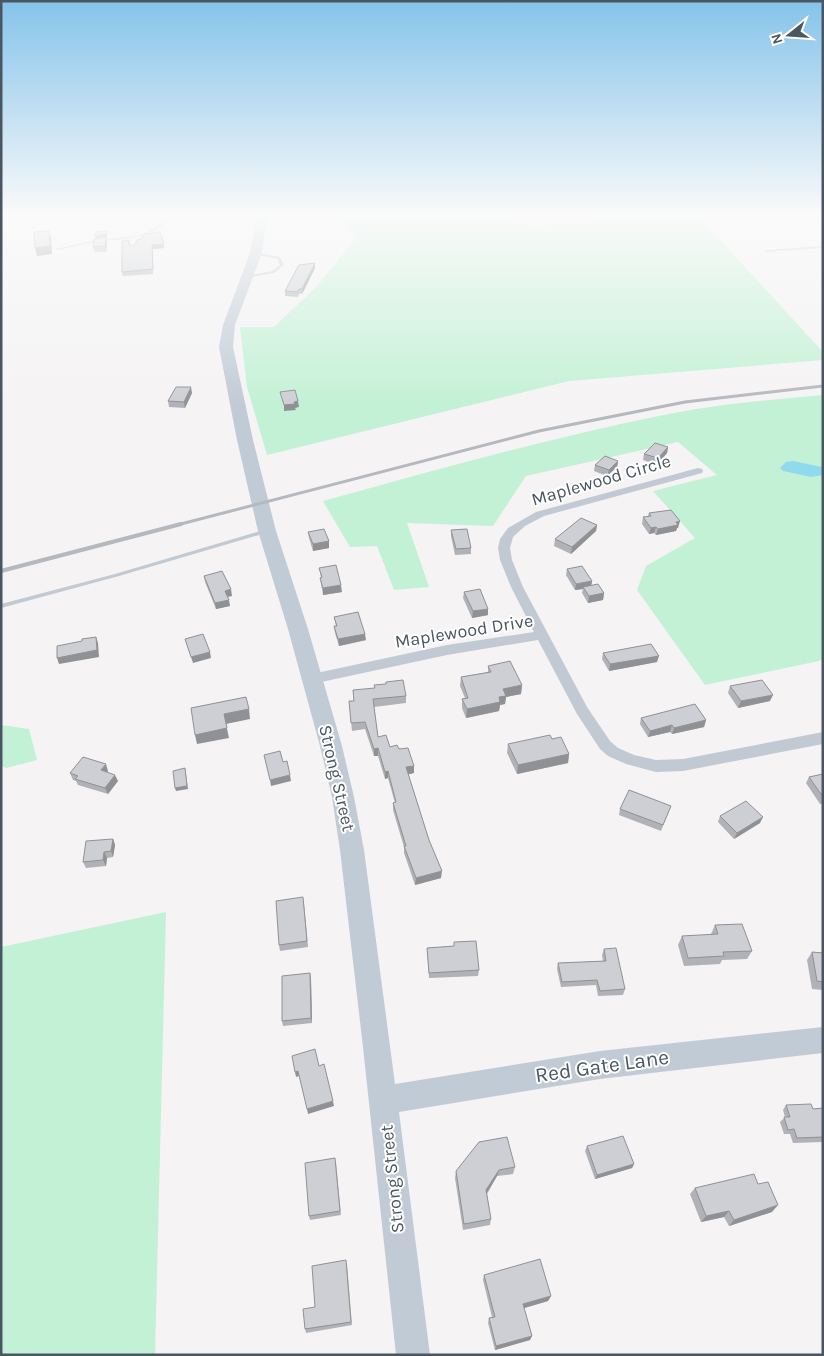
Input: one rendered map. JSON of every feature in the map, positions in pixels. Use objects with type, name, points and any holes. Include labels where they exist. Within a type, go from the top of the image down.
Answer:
[{"type":"main road","name":"Strong Street","points":[[246,279],[229,325],[226,347],[245,440],[267,531],[312,678],[343,797],[352,850],[413,1355]]},
{"type":"main road","name":"Red Gate Lane","points":[[383,1100],[600,1065],[823,1040]]},
{"type":"street","name":"Maplewood Circle","points":[[542,634],[507,563],[504,545],[509,534],[526,521],[540,514],[698,471]]},
{"type":"street","name":"Maplewood Drive","points":[[312,678],[447,650],[542,634],[582,710],[601,738],[613,752],[631,760],[656,766],[682,765],[823,738]]},
{"type":"lane","points":[[1,606],[117,575],[267,531]]},
{"type":"green space","points":[[322,279],[756,279],[823,352],[823,360],[569,381],[267,455],[247,387],[240,327],[274,327]]},
{"type":"green space","points":[[823,395],[823,658],[819,661],[705,685],[637,590],[646,566],[695,538],[653,491],[717,475],[678,442],[526,476],[493,526],[407,523],[429,587],[394,590],[377,546],[350,547],[323,501],[446,467],[654,417],[717,406]]},
{"type":"green space","points":[[1,725],[29,729],[37,760],[6,768],[1,766]]},
{"type":"green space","points":[[166,912],[155,1355],[1,1355],[1,947]]},
{"type":"water","points":[[793,461],[822,467],[823,475],[811,477],[783,471],[780,468],[786,462]]},
{"type":"building","points":[[291,279],[307,279],[302,289],[299,289],[297,292],[285,291]]},
{"type":"building","points":[[176,387],[191,387],[184,402],[168,401]]},
{"type":"building","points":[[295,390],[298,401],[294,402],[295,404],[284,405],[280,392]]},
{"type":"building","points":[[655,443],[668,447],[658,458],[644,454]]},
{"type":"building","points":[[605,456],[618,461],[609,470],[595,465]]},
{"type":"building","points":[[671,510],[680,521],[676,522],[678,525],[658,529],[656,527],[651,528],[643,517],[651,516],[649,513]]},
{"type":"building","points":[[581,518],[597,525],[572,547],[555,539]]},
{"type":"building","points":[[324,529],[329,541],[313,544],[308,532]]},
{"type":"building","points":[[467,529],[471,548],[456,549],[451,530]]},
{"type":"building","points":[[336,565],[341,585],[323,588],[319,568]]},
{"type":"building","points":[[582,566],[592,581],[576,584],[567,569]]},
{"type":"building","points":[[222,571],[231,589],[225,591],[229,600],[215,603],[204,576]]},
{"type":"building","points":[[598,584],[604,593],[589,596],[583,587]]},
{"type":"building","points":[[480,589],[488,609],[473,611],[464,592]]},
{"type":"building","points":[[358,612],[365,634],[338,639],[334,626],[337,626],[334,617]]},
{"type":"building","points":[[203,634],[210,652],[191,657],[185,639]]},
{"type":"building","points":[[96,637],[97,650],[57,658],[57,646]]},
{"type":"building","points":[[651,644],[659,656],[610,664],[603,653]]},
{"type":"building","points":[[510,661],[522,685],[503,689],[506,696],[499,697],[500,702],[467,709],[462,699],[468,698],[461,677],[491,672],[488,666]]},
{"type":"building","points":[[403,680],[406,696],[373,699],[378,737],[386,735],[390,747],[397,745],[399,749],[408,748],[414,766],[406,767],[429,840],[442,871],[416,878],[404,846],[406,846],[393,803],[396,802],[388,771],[385,772],[378,748],[374,749],[365,722],[351,723],[349,701],[354,701],[353,690],[375,688],[374,685]]},
{"type":"building","points":[[762,680],[773,695],[741,701],[730,686]]},
{"type":"building","points":[[246,697],[249,709],[224,714],[227,728],[195,735],[191,708]]},
{"type":"building","points":[[695,704],[706,720],[674,728],[672,725],[650,731],[641,718]]},
{"type":"building","points":[[550,735],[552,739],[561,737],[569,754],[518,765],[508,744]]},
{"type":"building","points":[[280,751],[283,762],[287,761],[290,775],[270,780],[264,755]]},
{"type":"building","points":[[83,757],[106,764],[101,770],[115,775],[105,788],[75,779],[78,776],[70,773]]},
{"type":"building","points":[[185,768],[187,786],[175,788],[173,771]]},
{"type":"building","points":[[823,774],[823,797],[809,777]]},
{"type":"building","points":[[629,790],[671,806],[663,825],[620,809]]},
{"type":"building","points":[[746,801],[763,817],[737,833],[720,816]]},
{"type":"building","points":[[113,839],[111,851],[104,852],[103,860],[83,862],[86,841]]},
{"type":"building","points":[[303,897],[307,941],[279,945],[276,901]]},
{"type":"building","points":[[742,924],[752,951],[723,952],[724,956],[688,958],[682,936],[718,934],[715,925]]},
{"type":"building","points":[[476,941],[479,970],[429,973],[427,948],[454,946],[454,942]]},
{"type":"building","points":[[616,948],[625,989],[600,991],[597,980],[562,982],[558,963],[606,961],[604,949]]},
{"type":"building","points":[[812,952],[823,953],[823,982],[817,981]]},
{"type":"building","points":[[310,973],[311,1018],[282,1021],[282,976]]},
{"type":"building","points":[[315,1049],[319,1066],[324,1064],[333,1101],[307,1109],[298,1071],[295,1072],[292,1056]]},
{"type":"building","points":[[811,1104],[813,1109],[823,1108],[823,1137],[797,1138],[794,1129],[788,1130],[784,1117],[790,1117],[786,1105]]},
{"type":"building","points":[[623,1136],[634,1164],[597,1175],[587,1146]]},
{"type":"building","points":[[507,1137],[515,1167],[499,1170],[486,1190],[491,1219],[464,1224],[456,1171],[479,1142]]},
{"type":"building","points":[[335,1158],[340,1211],[309,1216],[305,1163]]},
{"type":"building","points":[[754,1174],[758,1184],[768,1182],[778,1205],[734,1220],[729,1211],[706,1216],[695,1188]]},
{"type":"building","points":[[540,1259],[551,1296],[523,1304],[532,1336],[496,1346],[489,1318],[495,1317],[484,1275]]},
{"type":"building","points":[[346,1260],[351,1322],[305,1329],[303,1309],[315,1307],[312,1266]]},
{"type":"railway","points":[[177,525],[539,431],[685,402],[823,386]]},
{"type":"railway","points":[[1,571],[181,524]]}]
